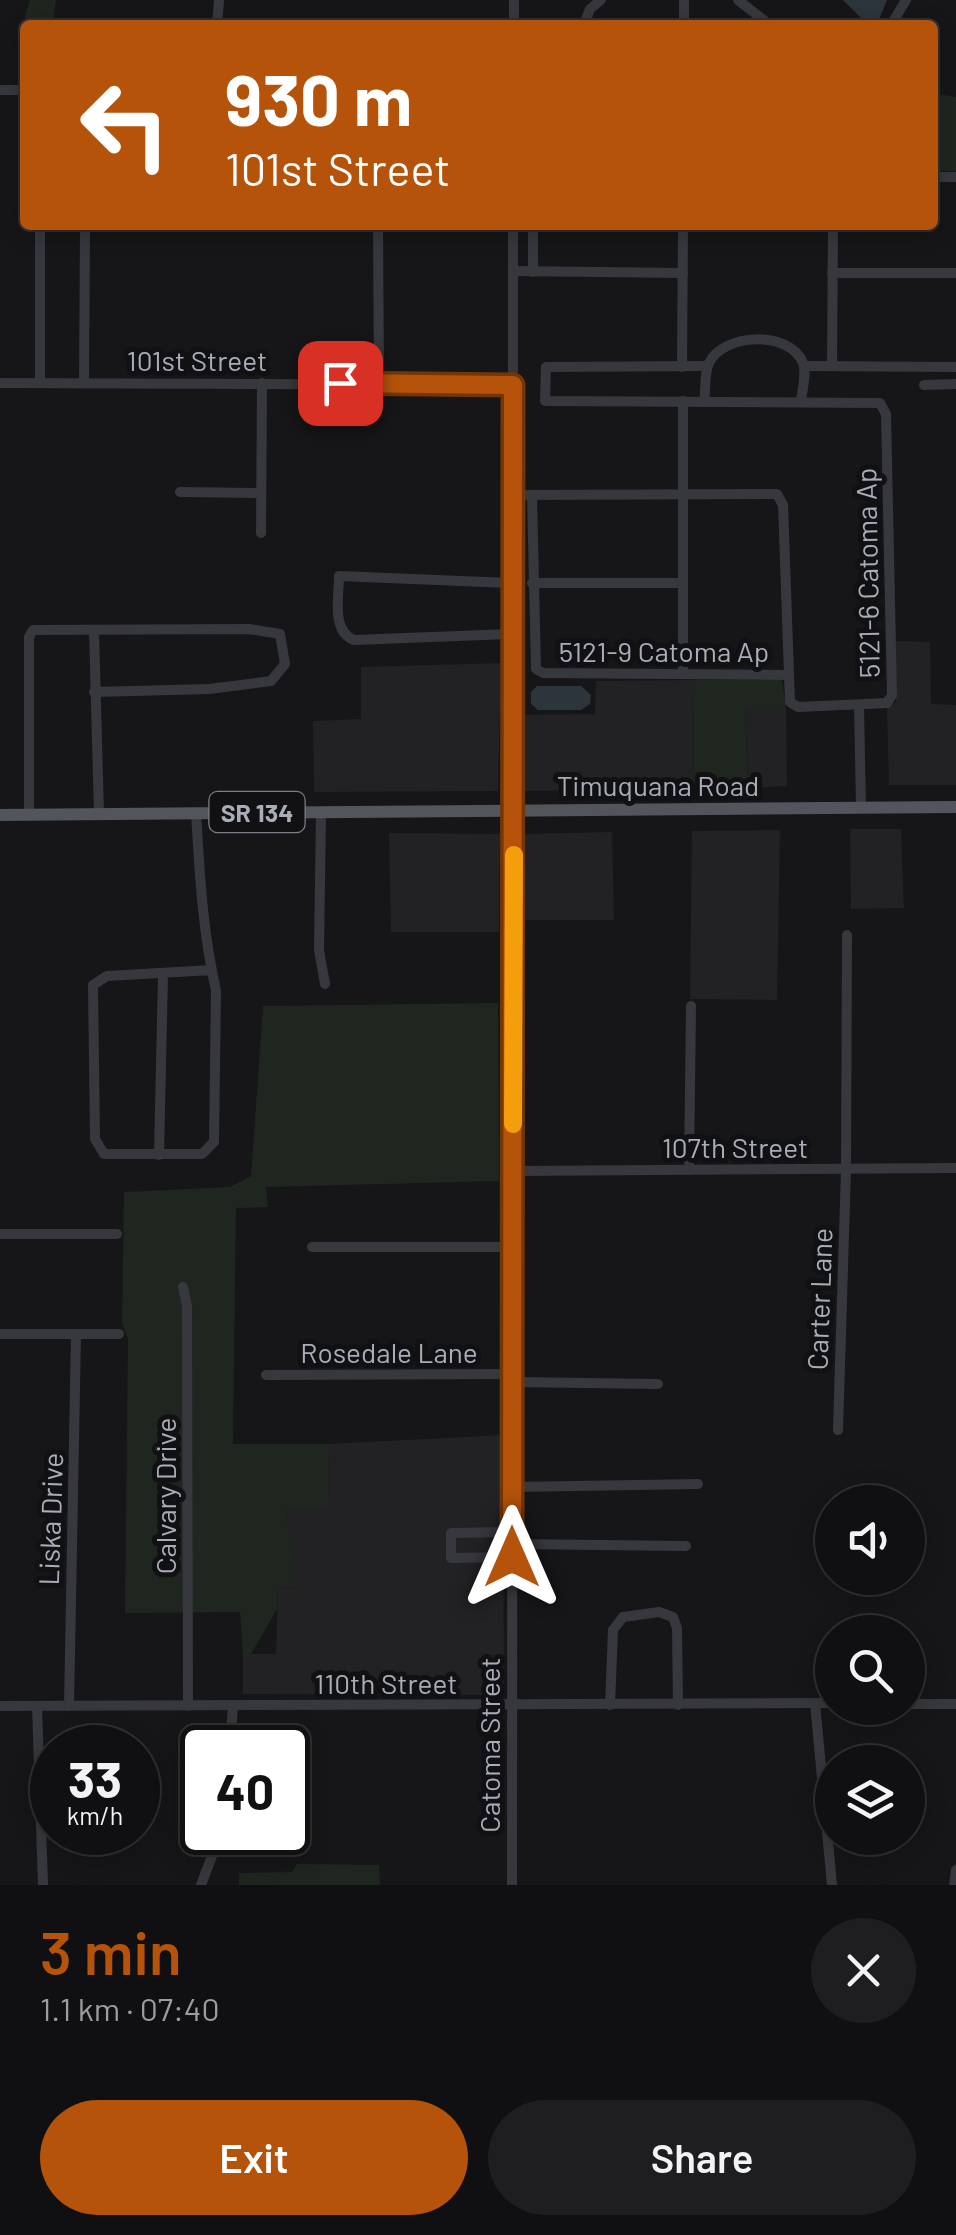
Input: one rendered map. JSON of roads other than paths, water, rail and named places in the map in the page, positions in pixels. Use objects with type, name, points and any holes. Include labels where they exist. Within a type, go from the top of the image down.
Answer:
[{"type":"main road","name":"Timuquana Road","points":[[0,815],[956,807]]},
{"type":"street","points":[[586,6],[601,0]]},
{"type":"street","points":[[738,0],[764,20]]},
{"type":"street","points":[[40,230],[40,383]]},
{"type":"street","points":[[84,382],[85,230]]},
{"type":"street","points":[[378,230],[378,383]]},
{"type":"street","name":"Catoma Street","points":[[512,1885],[514,230]]},
{"type":"street","points":[[533,230],[533,272]]},
{"type":"street","points":[[683,230],[682,367],[707,366]]},
{"type":"street","points":[[832,366],[833,230]]},
{"type":"street","points":[[513,272],[683,272]]},
{"type":"street","points":[[832,273],[956,273]]},
{"type":"street","points":[[704,402],[707,366],[726,346],[764,340],[791,349],[805,366],[801,402]]},
{"type":"street","points":[[805,366],[956,367]]},
{"type":"street","name":"5121-6 Catoma Ap","points":[[682,367],[546,367],[545,401],[874,402],[886,414],[892,696],[880,705],[793,706],[788,697],[788,674]]},
{"type":"street","name":"101st Street","points":[[0,383],[513,385]]},
{"type":"street","points":[[261,533],[262,383]]},
{"type":"street","points":[[924,384],[956,384]]},
{"type":"street","points":[[682,402],[683,673]]},
{"type":"street","points":[[180,492],[261,493]]},
{"type":"street","points":[[514,495],[772,493],[781,498],[788,674]]},
{"type":"street","name":"5121-9 Catoma Ap","points":[[532,495],[533,661],[543,673],[788,674]]},
{"type":"street","points":[[513,583],[339,576],[339,626],[346,637],[354,640],[513,634]]},
{"type":"street","points":[[532,583],[684,583]]},
{"type":"street","points":[[94,630],[99,814]]},
{"type":"street","points":[[29,815],[30,634],[273,630],[280,634],[282,672],[271,680],[209,690],[94,692]]},
{"type":"street","points":[[860,705],[861,808]]},
{"type":"street","points":[[321,812],[319,950],[325,984]]},
{"type":"street","points":[[196,813],[201,925],[212,970],[216,991],[214,1142],[202,1154],[112,1156],[96,1144],[93,985],[107,976],[212,970]]},
{"type":"street","name":"Carter Lane","points":[[838,1430],[846,1169],[846,936]]},
{"type":"street","points":[[159,1156],[162,975]]},
{"type":"street","points":[[689,1170],[691,1006]]},
{"type":"street","name":"107th Street","points":[[513,1171],[956,1168]]},
{"type":"street","points":[[0,1234],[117,1234]]},
{"type":"street","points":[[312,1247],[512,1247]]},
{"type":"street","name":"Calvary Drive","points":[[182,1287],[187,1306],[188,1706]]},
{"type":"street","points":[[0,1334],[119,1334]]},
{"type":"street","name":"Liska Drive","points":[[69,1706],[69,1551],[76,1506],[76,1334]]},
{"type":"street","name":"Rosedale Lane","points":[[266,1374],[658,1384]]},
{"type":"street","points":[[512,1487],[698,1484]]},
{"type":"street","points":[[512,1557],[451,1558],[451,1533],[686,1546]]},
{"type":"street","points":[[610,1705],[613,1630],[623,1617],[659,1612],[673,1617],[678,1628],[678,1704]]},
{"type":"street","name":"110th Street","points":[[0,1706],[815,1703]]},
{"type":"street","points":[[925,1704],[956,1704]]},
{"type":"street","points":[[37,1706],[44,1885]]},
{"type":"street","points":[[232,1725],[233,1706]]},
{"type":"street","points":[[817,1725],[832,1885]]},
{"type":"street","points":[[201,1885],[212,1855]]},
{"type":"street","points":[[954,1885],[956,1870]]}]
